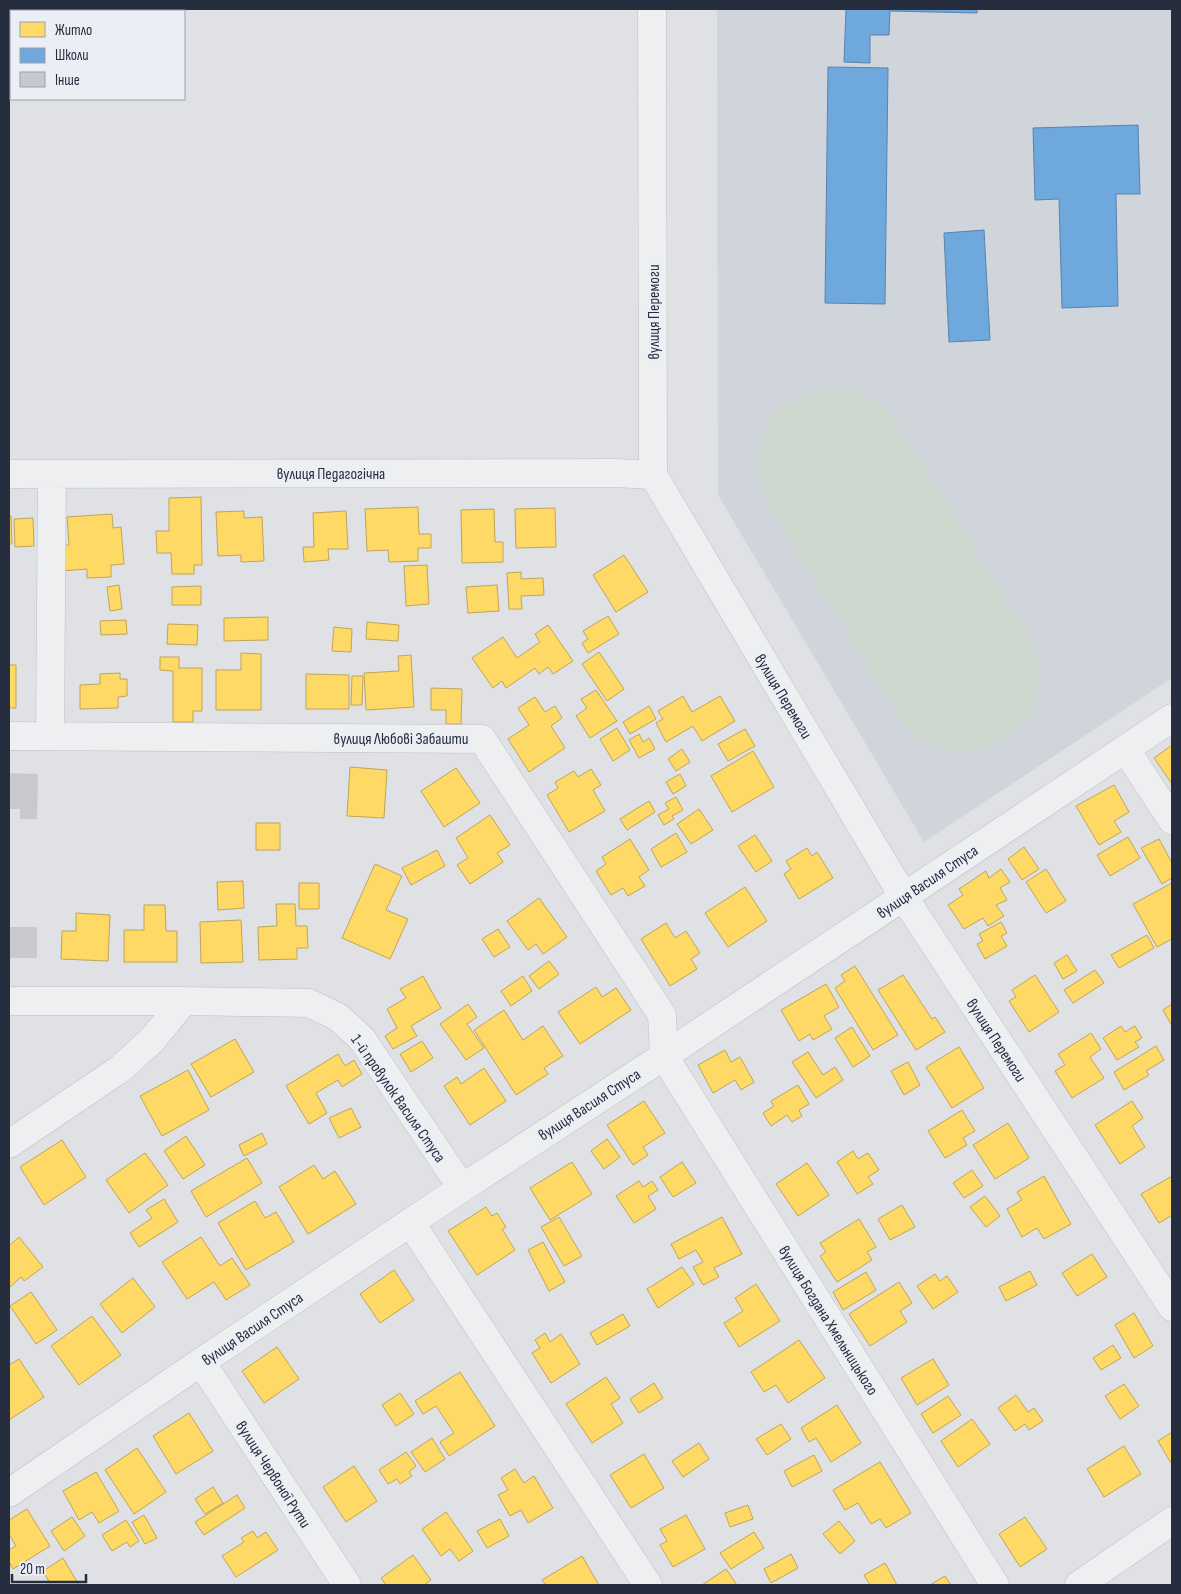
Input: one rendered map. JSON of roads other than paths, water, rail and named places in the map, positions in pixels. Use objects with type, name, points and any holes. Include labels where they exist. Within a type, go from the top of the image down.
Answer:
[{"type":"street","name":"вулиця Перемоги","points":[[652,9],[653,475],[903,896],[1172,1307]]},
{"type":"street","name":"вулиця Педагогічна","points":[[9,474],[615,473],[653,475]]},
{"type":"street","points":[[50,736],[52,474]]},
{"type":"street","name":"вулиця Василя Стуса","points":[[9,1494],[410,1222],[664,1056],[1172,718]]},
{"type":"street","name":"вулиця Любові Забашти","points":[[9,736],[482,739],[662,1015],[664,1056]]},
{"type":"street","points":[[1126,750],[1172,820]]},
{"type":"street","name":"1-й провулок Василя Стуса","points":[[9,1001],[309,1003],[338,1016],[362,1039],[462,1188]]},
{"type":"street","points":[[9,1144],[120,1069],[151,1041],[184,1001]]},
{"type":"street","name":"вулиця Богдана Хмельницького","points":[[664,1056],[995,1585]]},
{"type":"street","points":[[410,1222],[648,1585]]},
{"type":"street","name":"вулиця Червоної Рути","points":[[201,1362],[347,1585]]},
{"type":"street","points":[[1079,1585],[1172,1521]]}]
